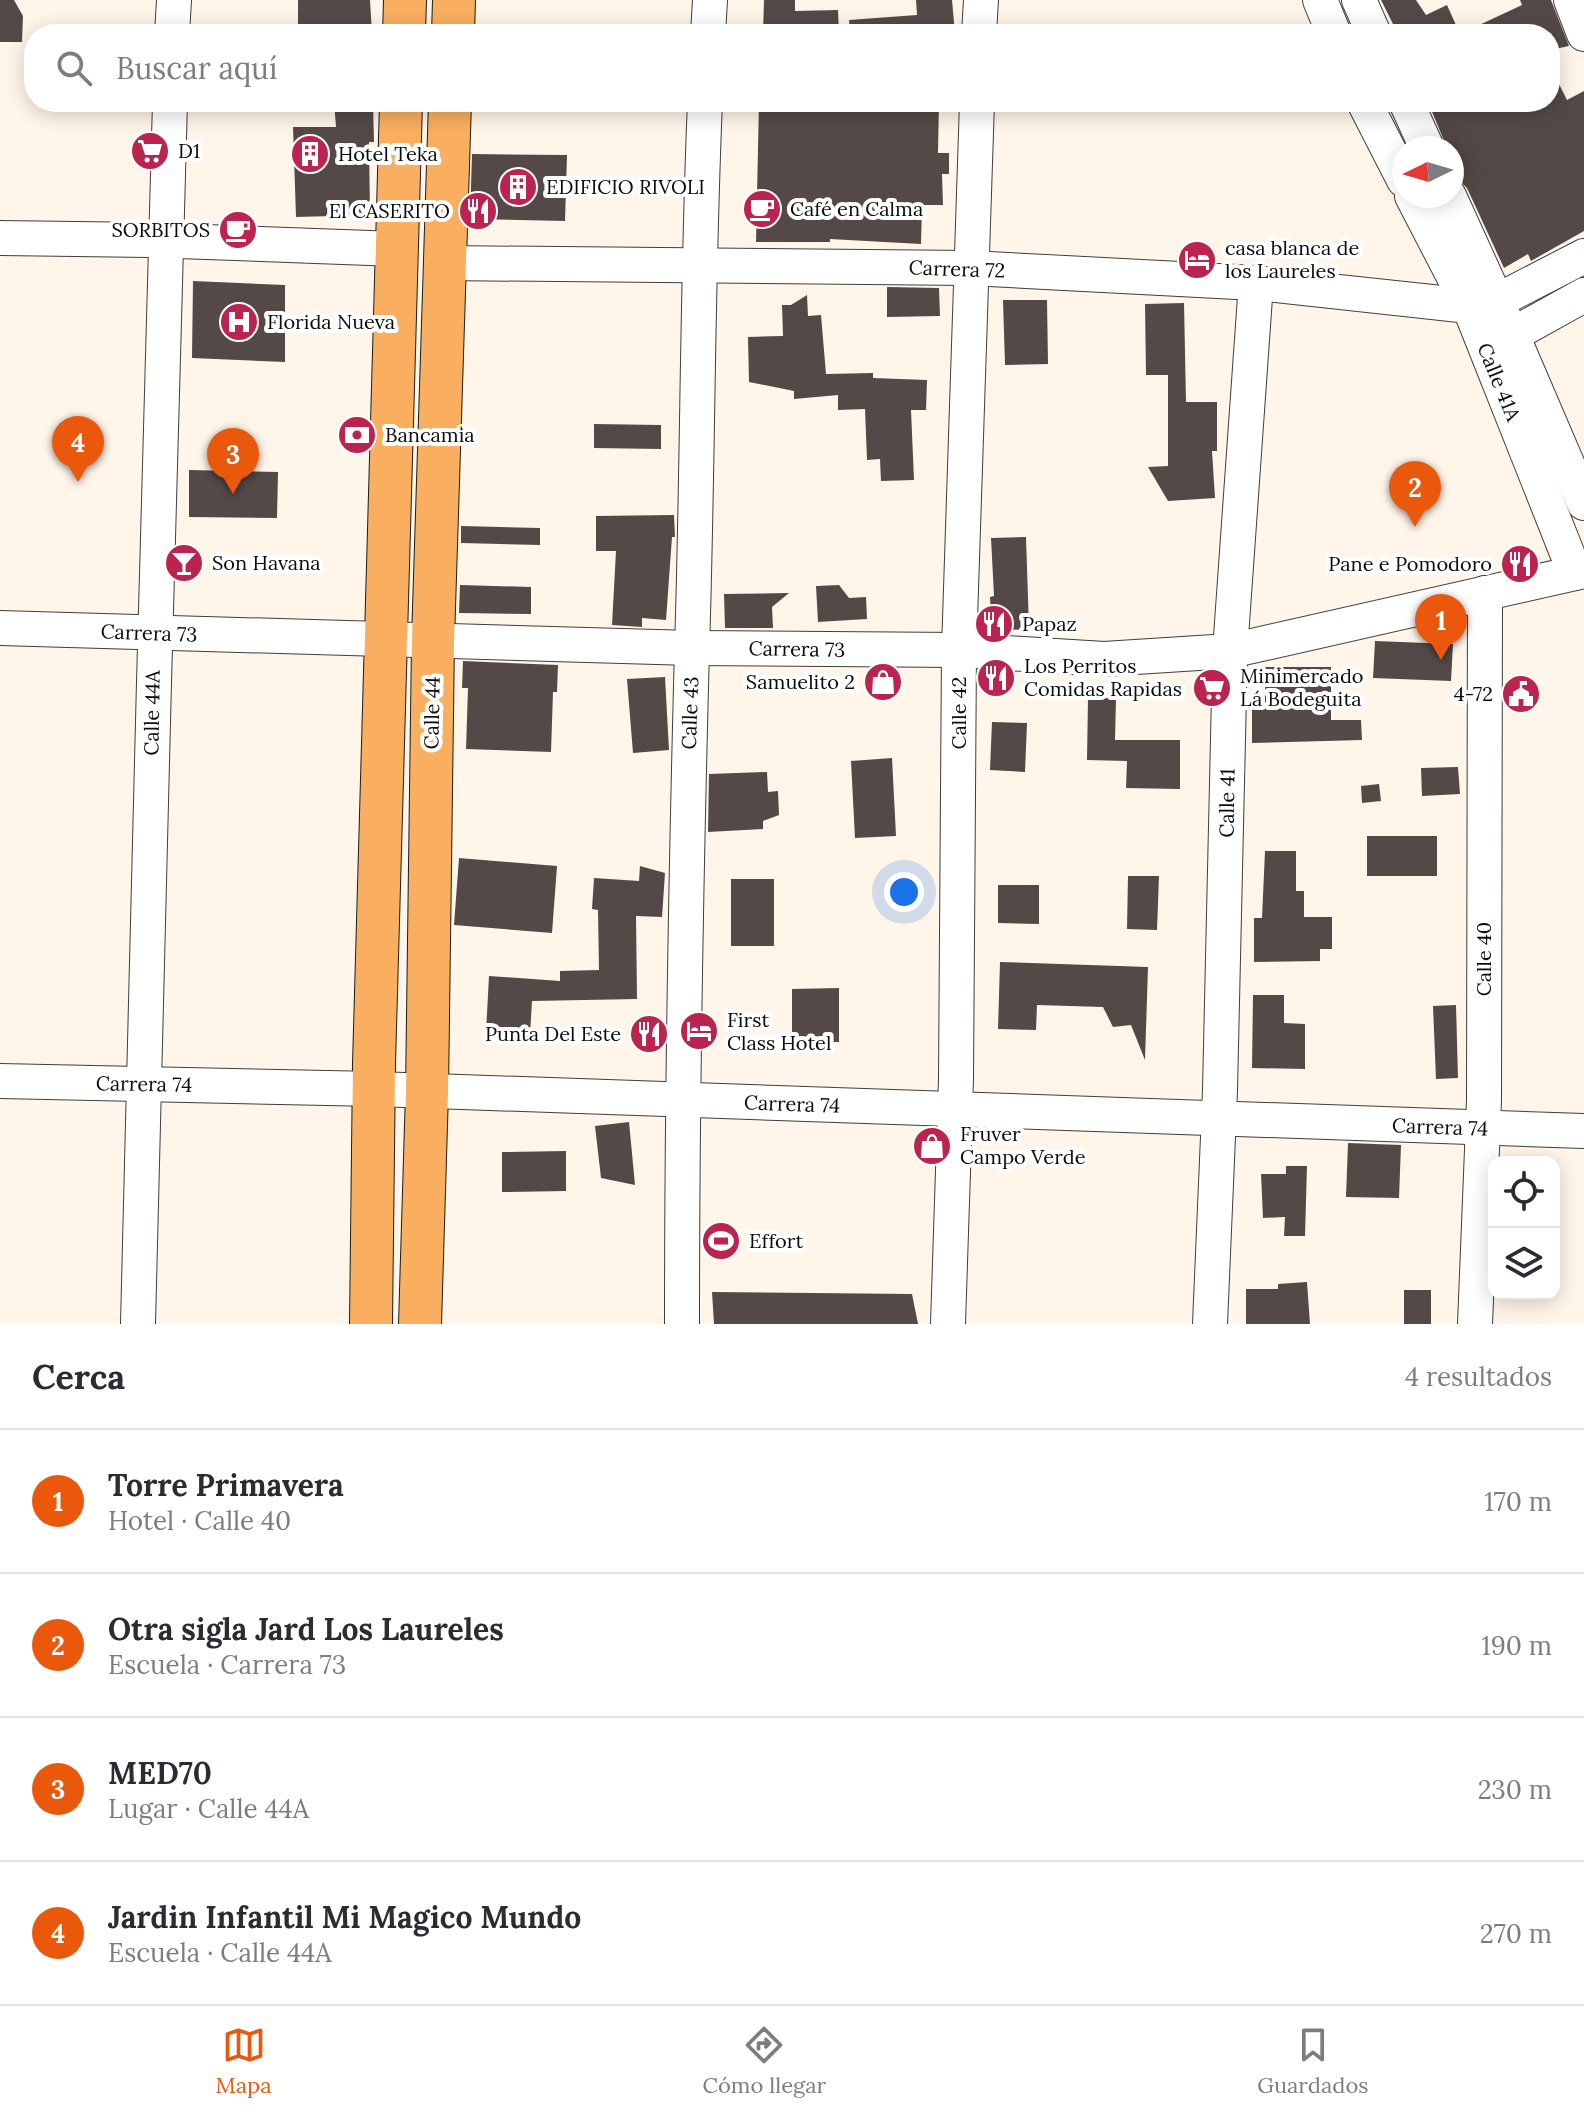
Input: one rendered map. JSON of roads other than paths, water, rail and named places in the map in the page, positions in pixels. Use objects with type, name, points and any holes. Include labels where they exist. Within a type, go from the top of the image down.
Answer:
[{"type":"main road","points":[[404,24],[405,0]]},
{"type":"main road","points":[[453,24],[454,0]]},
{"type":"main road","points":[[371,1324],[401,112]]},
{"type":"main road","name":"Calle 44","points":[[420,1324],[427,1092],[433,640],[450,112]]},
{"type":"street","points":[[173,24],[174,0]]},
{"type":"street","points":[[709,24],[710,0]]},
{"type":"street","points":[[980,24],[981,0]]},
{"type":"street","points":[[1320,0],[1330,24]]},
{"type":"street","points":[[1359,0],[1370,24]]},
{"type":"street","points":[[1571,0],[1584,34]]},
{"type":"street","name":"Calle 44A","points":[[138,1324],[153,633],[170,112]]},
{"type":"street","name":"Calle 43","points":[[682,1324],[682,1100],[698,264],[705,112]]},
{"type":"street","name":"Calle 42","points":[[948,1324],[954,1110],[959,650],[977,112]]},
{"type":"street","points":[[1369,112],[1392,157]]},
{"type":"street","points":[[1411,112],[1422,136]]},
{"type":"street","name":"Calle 41A","points":[[1420,208],[1483,303],[1580,572]]},
{"type":"street","points":[[1453,208],[1483,303],[1512,335],[1584,503]]},
{"type":"street","points":[[0,238],[165,240],[397,249]]},
{"type":"street","points":[[1483,303],[1584,256]]},
{"type":"street","name":"Carrera 72","points":[[444,263],[970,268],[1256,283],[1483,303]]},
{"type":"street","name":"Calle 41","points":[[1210,1324],[1230,651],[1256,283]]},
{"type":"street","points":[[1512,335],[1584,295]]},
{"type":"street","name":"Carrera 73","points":[[0,628],[692,648],[959,650],[1104,659],[1230,651],[1580,572]]},
{"type":"street","name":"Calle 40","points":[[1475,1324],[1483,1128],[1485,593]]},
{"type":"street","name":"Carrera 74","points":[[0,1081],[376,1089],[1584,1131]]},
{"type":"place","name":"D1","points":[[150,151]]},
{"type":"place","name":"Hotel Teka","points":[[310,154]]},
{"type":"place","name":"EDIFICIO RIVOLI","points":[[518,187]]},
{"type":"place","name":"Café en Calma","points":[[762,209]]},
{"type":"place","name":"El CASERITO","points":[[478,211]]},
{"type":"place","name":"SORBITOS","points":[[238,230]]},
{"type":"place","name":"casa blanca de los Laureles","points":[[1197,260]]},
{"type":"place","name":"Florida Nueva","points":[[239,322]]},
{"type":"place","name":"Bancamia","points":[[357,435]]},
{"type":"place","name":"Jardin Infantil Mi Magico Mundo","points":[[78,482]]},
{"type":"place","name":"MED70","points":[[233,494]]},
{"type":"place","name":"Otra sigla Jard Los Laureles","points":[[1415,527]]},
{"type":"place","name":"Son Havana","points":[[184,563]]},
{"type":"place","name":"Pane e Pomodoro","points":[[1520,564]]},
{"type":"place","name":"Papaz","points":[[994,624]]},
{"type":"place","name":"Torre Primavera","points":[[1441,660]]},
{"type":"place","name":"Los Perritos Comidas Rapidas","points":[[996,678]]},
{"type":"place","name":"Samuelito 2","points":[[883,682]]},
{"type":"place","name":"Minimercado Lá Bodeguita","points":[[1212,688]]},
{"type":"place","name":"4-72","points":[[1521,694]]},
{"type":"place","name":"First Class Hotel","points":[[699,1031]]},
{"type":"place","name":"Punta Del Este","points":[[649,1034]]},
{"type":"place","name":"Fruver Campo Verde","points":[[932,1146]]},
{"type":"place","name":"Effort","points":[[721,1241]]}]
